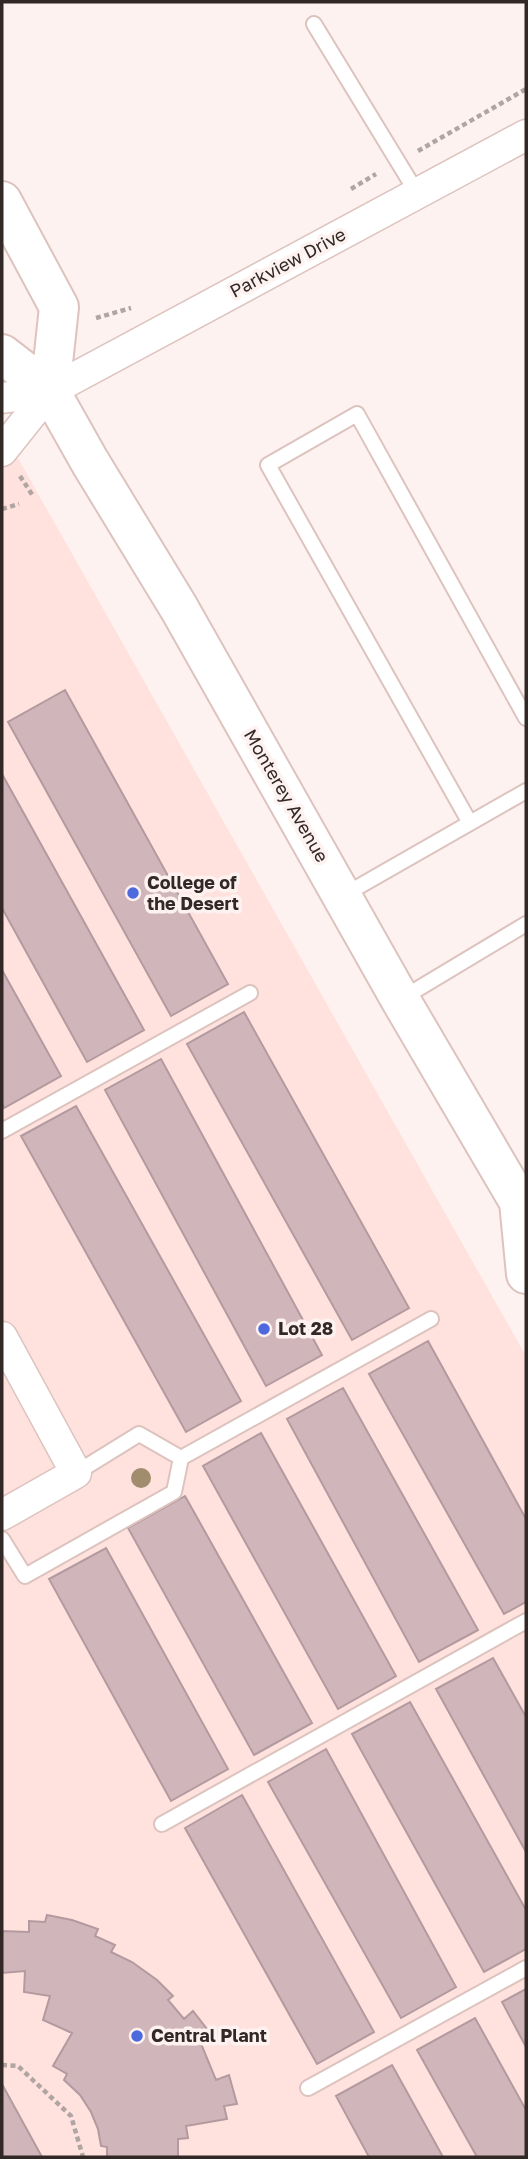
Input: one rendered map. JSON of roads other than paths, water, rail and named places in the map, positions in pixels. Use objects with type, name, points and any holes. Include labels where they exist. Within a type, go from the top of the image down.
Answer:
[{"type":"main road","points":[[2,201],[59,306],[50,391]]},
{"type":"main road","name":"Monterey Avenue","points":[[2,354],[50,391],[179,608],[400,999],[523,1204],[526,1274]]},
{"type":"street","name":"Parkview Drive","points":[[50,391],[526,135]]},
{"type":"street","points":[[2,398],[50,391]]},
{"type":"street","points":[[2,451],[50,391]]},
{"type":"street","points":[[2,1336],[76,1473],[2,1515]]},
{"type":"lane","points":[[314,24],[418,194]]},
{"type":"lane","points":[[470,823],[268,465],[356,414],[526,718]]},
{"type":"lane","points":[[342,896],[526,791]]},
{"type":"lane","points":[[400,999],[526,925]]},
{"type":"lane","points":[[2,1131],[250,993]]},
{"type":"lane","points":[[2,1539],[25,1576],[174,1492],[181,1458],[431,1319]]},
{"type":"lane","points":[[76,1473],[139,1434],[181,1458]]},
{"type":"lane","points":[[162,1824],[526,1621]]},
{"type":"lane","points":[[308,2088],[526,1968]]},
{"type":"place","name":"College of the Desert","points":[[133,893]]},
{"type":"place","name":"Lot 28","points":[[264,1329]]},
{"type":"place","name":"Central Plant","points":[[137,2036]]}]
